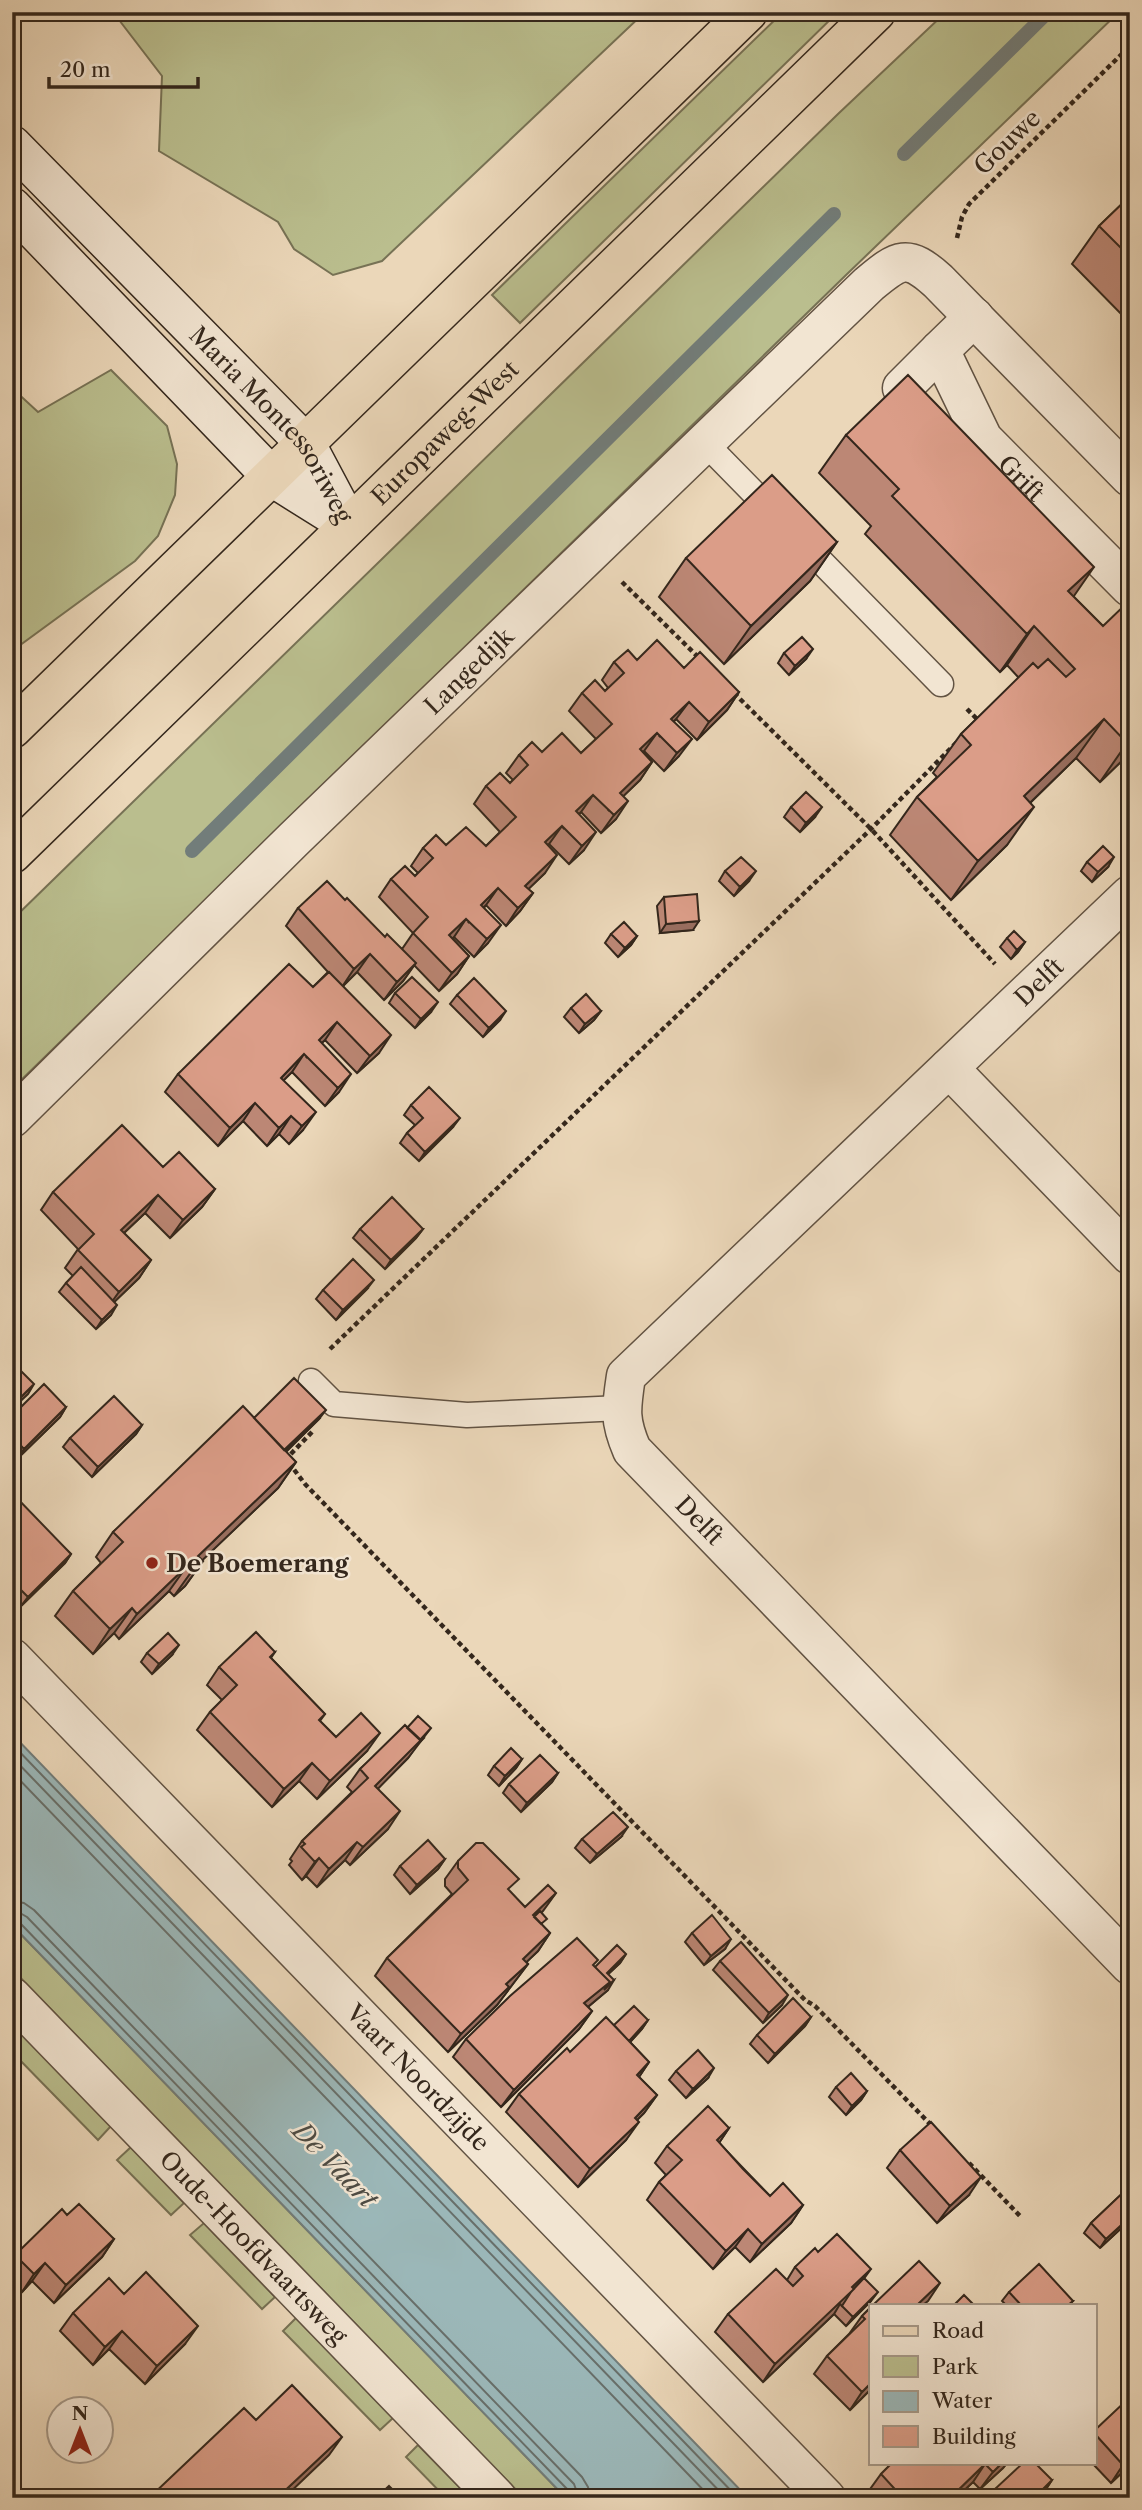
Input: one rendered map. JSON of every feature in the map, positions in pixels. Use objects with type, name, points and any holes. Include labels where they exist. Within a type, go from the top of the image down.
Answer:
[{"type":"main road","points":[[12,729],[748,12]]},
{"type":"main road","name":"Europaweg-West","points":[[12,854],[876,12]]},
{"type":"street","name":"Maria Montessoriweg","points":[[12,145],[306,444],[349,525]]},
{"type":"street","name":"Maria Montessoriweg","points":[[12,207],[272,477],[349,525]]},
{"type":"street","name":"Langedijk","points":[[12,1118],[294,839],[869,284],[895,264],[909,262],[922,267],[938,281]]},
{"type":"street","points":[[938,281],[1130,477]]},
{"type":"street","points":[[902,388],[974,317]]},
{"type":"street","name":"Grift","points":[[940,350],[983,439],[1130,587]]},
{"type":"street","name":"Delft","points":[[1130,895],[626,1376],[621,1408],[622,1427],[632,1450],[1130,1965]]},
{"type":"street","points":[[949,1069],[1130,1255]]},
{"type":"street","name":"Vaart Noordzijde","points":[[12,1658],[826,2498]]},
{"type":"street","name":"Oude-Hoofdvaartsweg","points":[[12,1997],[497,2498]]},
{"type":"lane","points":[[705,443],[941,684]]},
{"type":"lane","points":[[311,1381],[334,1404],[467,1415],[621,1408]]},
{"type":"path","name":"Gouwe","points":[[938,281],[951,266],[962,217],[969,204],[1130,46]]},
{"type":"path","points":[[592,551],[707,666]]},
{"type":"path","points":[[941,684],[978,720],[968,730]]},
{"type":"path","points":[[726,685],[871,829],[1024,996]]},
{"type":"path","points":[[311,1381],[309,1369],[871,829],[958,740]]},
{"type":"path","points":[[334,1404],[326,1418],[286,1459],[305,1484],[805,2000],[815,2006],[937,2131]]},
{"type":"path","points":[[965,2160],[1021,2217]]},
{"type":"green space","points":[[113,12],[645,12],[382,261],[333,275],[294,249],[278,222],[159,151],[162,76]]},
{"type":"green space","points":[[783,12],[838,12],[520,323],[492,295]]},
{"type":"green space","points":[[946,12],[1119,12],[12,1089],[12,920],[838,114]]},
{"type":"green space","points":[[111,370],[167,426],[177,464],[175,495],[158,536],[135,561],[12,651],[12,388],[38,412]]},
{"type":"green space","points":[[12,1925],[566,2498],[524,2498],[12,1969]]},
{"type":"green space","points":[[12,2024],[111,2126],[98,2140],[12,2052]]},
{"type":"green space","points":[[131,2147],[184,2203],[171,2215],[117,2160]]},
{"type":"green space","points":[[204,2223],[275,2297],[262,2309],[190,2235]]},
{"type":"green space","points":[[296,2318],[393,2418],[380,2430],[283,2331]]},
{"type":"green space","points":[[418,2445],[470,2498],[446,2498],[406,2457]]},
{"type":"water","name":"De Vaart","points":[[12,1734],[748,2498],[566,2498],[12,1925]]},
{"type":"building","points":[[1130,196],[1130,257],[1099,226]]},
{"type":"building","points":[[908,375],[1094,567],[1068,591],[1103,626],[1130,600],[1130,741],[1127,743],[1104,719],[1024,796],[1034,807],[978,861],[917,797],[971,745],[961,734],[1033,663],[1038,668],[1048,659],[1066,677],[1075,669],[1034,626],[1027,634],[892,496],[899,489],[846,435]]},
{"type":"building","points":[[772,475],[837,542],[751,626],[686,558]]},
{"type":"building","points":[[802,637],[813,649],[795,666],[784,653]]},
{"type":"building","points":[[657,640],[684,668],[700,652],[739,692],[709,722],[689,702],[671,719],[692,739],[677,753],[657,733],[640,749],[652,762],[620,793],[628,801],[614,815],[593,795],[576,811],[596,832],[582,846],[562,826],[545,842],[557,855],[525,886],[533,893],[518,908],[498,888],[481,905],[501,925],[487,939],[466,919],[449,935],[469,956],[452,973],[413,933],[428,917],[391,879],[405,866],[415,876],[433,858],[423,848],[436,835],[446,845],[466,827],[486,846],[516,817],[486,786],[500,773],[510,783],[528,765],[519,755],[532,742],[542,752],[562,733],[581,753],[612,724],[582,693],[595,680],[605,691],[624,673],[614,662],[628,650],[637,660]]},
{"type":"building","points":[[806,792],[822,807],[806,823],[791,807]]},
{"type":"building","points":[[1103,846],[1114,857],[1098,872],[1087,862]]},
{"type":"building","points":[[741,857],[756,871],[740,887],[725,871]]},
{"type":"building","points":[[327,881],[416,963],[397,982],[370,954],[354,969],[298,908]]},
{"type":"building","points":[[697,894],[699,921],[666,924],[664,897]]},
{"type":"building","points":[[624,922],[637,936],[625,948],[611,934]]},
{"type":"building","points":[[1014,931],[1025,942],[1017,950],[1007,938]]},
{"type":"building","points":[[289,964],[313,987],[329,972],[391,1035],[370,1056],[337,1022],[319,1040],[351,1074],[338,1088],[304,1054],[281,1078],[316,1112],[302,1126],[291,1116],[279,1128],[255,1103],[230,1128],[178,1074]]},
{"type":"building","points":[[412,977],[438,1002],[421,1019],[395,993]]},
{"type":"building","points":[[474,978],[506,1011],[489,1028],[457,995]]},
{"type":"building","points":[[586,994],[601,1011],[585,1024],[571,1008]]},
{"type":"building","points":[[429,1087],[460,1118],[425,1152],[407,1133],[423,1118],[411,1105]]},
{"type":"building","points":[[122,1125],[163,1167],[179,1152],[215,1189],[183,1220],[158,1195],[121,1230],[151,1260],[119,1292],[78,1250],[94,1234],[53,1192]]},
{"type":"building","points":[[392,1197],[423,1229],[391,1260],[360,1229]]},
{"type":"building","points":[[353,1259],[374,1280],[343,1310],[323,1290]]},
{"type":"building","points":[[81,1267],[117,1305],[102,1320],[66,1283]]},
{"type":"building","points":[[12,1362],[34,1384],[12,1406]]},
{"type":"building","points":[[294,1378],[326,1410],[284,1450],[254,1418]]},
{"type":"building","points":[[44,1384],[66,1407],[24,1449],[12,1436],[12,1416]]},
{"type":"building","points":[[114,1396],[142,1425],[98,1467],[70,1438]]},
{"type":"building","points":[[243,1406],[296,1462],[198,1556],[203,1561],[192,1571],[187,1566],[137,1614],[132,1608],[110,1629],[73,1591],[123,1542],[113,1532]]},
{"type":"building","points":[[14,1495],[71,1554],[28,1597],[12,1581]]},
{"type":"building","points":[[256,1632],[275,1652],[270,1657],[325,1714],[319,1720],[336,1737],[361,1713],[380,1733],[330,1781],[312,1763],[284,1789],[210,1712],[237,1685],[219,1667]]},
{"type":"building","points":[[168,1633],[179,1645],[159,1664],[147,1653]]},
{"type":"building","points":[[418,1716],[431,1728],[420,1740],[407,1728]]},
{"type":"building","points":[[405,1725],[421,1740],[375,1786],[400,1811],[363,1847],[357,1842],[329,1869],[319,1858],[315,1862],[301,1847],[305,1844],[302,1841],[368,1778],[360,1769]]},
{"type":"building","points":[[511,1748],[522,1759],[505,1776],[494,1766]]},
{"type":"building","points":[[540,1755],[558,1773],[527,1803],[509,1784]]},
{"type":"building","points":[[613,1812],[628,1827],[597,1854],[582,1839]]},
{"type":"building","points":[[428,1840],[445,1859],[417,1885],[400,1866]]},
{"type":"building","points":[[476,1843],[483,1843],[519,1879],[508,1889],[525,1907],[548,1885],[556,1893],[533,1915],[550,1933],[523,1959],[528,1964],[506,1984],[509,1987],[461,2034],[387,1958],[468,1880],[458,1868],[458,1861]]},
{"type":"building","points":[[540,1911],[547,1919],[541,1924],[534,1917]]},
{"type":"building","points":[[712,1915],[731,1939],[711,1956],[692,1933]]},
{"type":"building","points":[[577,1938],[598,1960],[593,1965],[610,1982],[584,2003],[592,2011],[514,2090],[466,2039],[510,1996]]},
{"type":"building","points":[[741,1942],[788,1995],[769,2013],[720,1961]]},
{"type":"building","points":[[617,1945],[626,1954],[607,1973],[614,1980],[604,1990],[610,1982],[595,1967]]},
{"type":"building","points":[[793,1998],[811,2017],[775,2054],[757,2035]]},
{"type":"building","points":[[634,2006],[648,2020],[629,2041],[614,2025]]},
{"type":"building","points":[[606,2017],[649,2062],[637,2075],[657,2095],[635,2118],[639,2122],[590,2169],[519,2094],[567,2048],[570,2052]]},
{"type":"building","points":[[698,2050],[714,2068],[693,2089],[676,2071]]},
{"type":"building","points":[[851,2073],[867,2091],[852,2106],[836,2087]]},
{"type":"building","points":[[708,2106],[729,2128],[717,2140],[743,2169],[770,2196],[783,2183],[803,2205],[762,2244],[748,2229],[726,2251],[659,2182],[682,2160],[667,2146]]},
{"type":"building","points":[[931,2122],[981,2177],[950,2206],[900,2150]]},
{"type":"building","points":[[12,2145],[19,2151],[12,2158]]},
{"type":"building","points":[[1130,2186],[1130,2217],[1106,2239],[1091,2223]]},
{"type":"building","points":[[79,2204],[114,2239],[66,2285],[45,2263],[34,2274],[15,2255],[62,2209],[67,2215]]},
{"type":"building","points":[[837,2234],[871,2269],[852,2287],[854,2289],[775,2364],[728,2314],[776,2269],[793,2286],[803,2276],[795,2267],[815,2248],[818,2252]]},
{"type":"building","points":[[919,2261],[940,2283],[918,2304],[874,2304]]},
{"type":"building","points":[[1039,2264],[1073,2301],[1069,2304],[1020,2304],[1009,2292]]},
{"type":"building","points":[[146,2272],[198,2326],[157,2366],[122,2331],[105,2347],[73,2313],[109,2278],[124,2294]]},
{"type":"building","points":[[864,2278],[878,2292],[853,2317],[842,2306]]},
{"type":"building","points":[[964,2295],[973,2304],[955,2304]]},
{"type":"building","points":[[869,2309],[869,2385],[862,2392],[827,2356],[865,2319],[862,2316]]},
{"type":"building","points":[[292,2385],[342,2437],[277,2498],[149,2498],[244,2408],[256,2420]]},
{"type":"building","points":[[1130,2397],[1130,2459],[1123,2465],[1096,2435],[1096,2429]]},
{"type":"building","points":[[891,2464],[985,2464],[950,2498],[920,2498],[917,2495],[903,2498],[881,2474]]},
{"type":"building","points":[[985,2464],[1001,2464],[993,2472]]},
{"type":"building","points":[[1022,2464],[1036,2464],[1052,2480],[1034,2498],[1003,2498],[995,2489]]},
{"type":"building","points":[[389,2486],[401,2498],[376,2498]]},
{"type":"waterway","points":[[904,154],[1048,12]]},
{"type":"waterway","points":[[192,851],[834,214]]},
{"type":"place","name":"De Boemerang","points":[[152,1563]]}]
